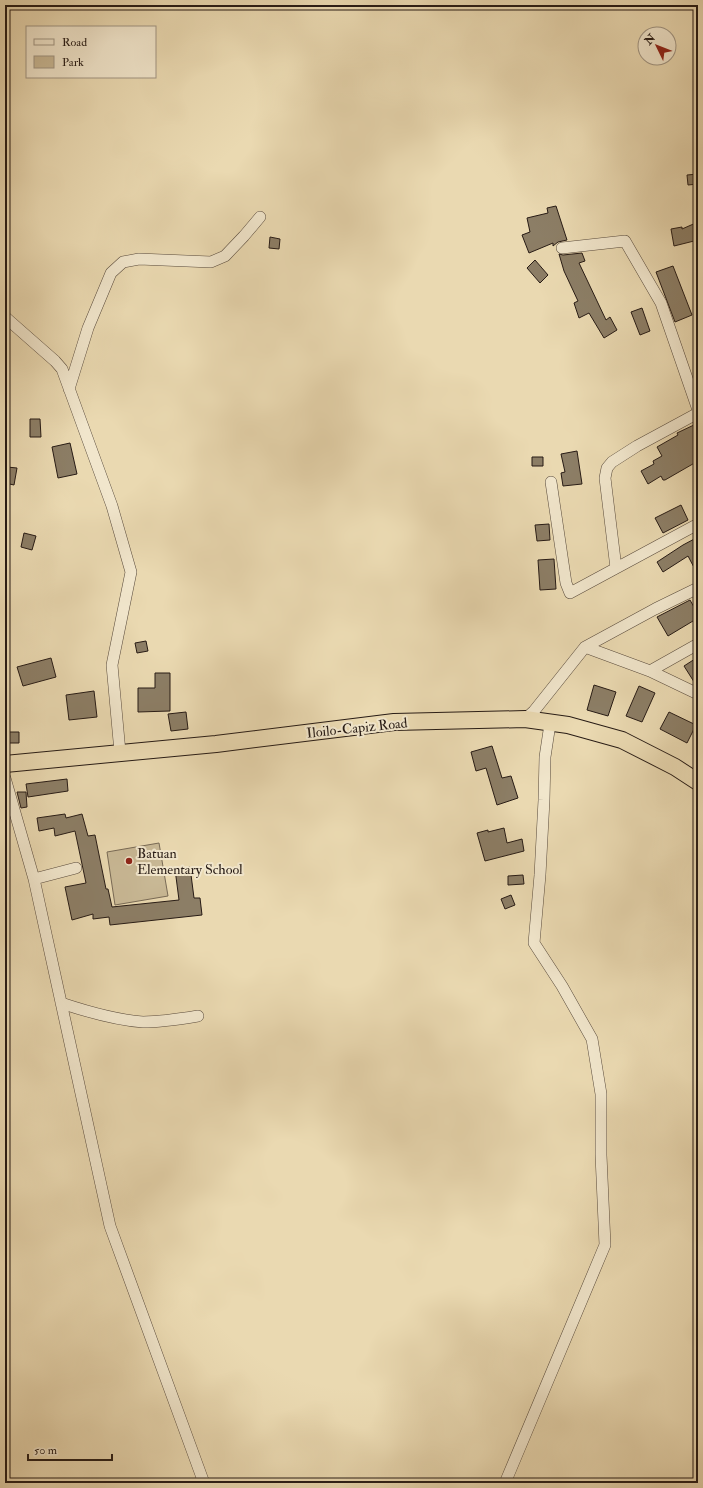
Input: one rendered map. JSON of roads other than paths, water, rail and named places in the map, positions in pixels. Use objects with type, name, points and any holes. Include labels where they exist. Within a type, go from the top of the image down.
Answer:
[{"type":"highway","name":"Iloilo-Capiz Road","points":[[5,764],[120,752],[208,745],[394,722],[525,719],[568,726],[622,740],[675,767],[698,782]]},
{"type":"street","points":[[69,389],[88,328],[111,273],[123,262],[139,259],[211,262],[225,256],[260,217]]},
{"type":"street","points":[[562,248],[625,241],[661,303],[698,412],[636,446],[612,462],[607,468],[605,478],[616,568]]},
{"type":"street","points":[[5,317],[62,369],[112,506],[131,572],[112,665],[120,752]]},
{"type":"street","points":[[551,482],[566,583],[570,593],[698,524]]},
{"type":"street","points":[[525,719],[534,711],[585,647],[655,609],[698,588]]},
{"type":"street","points":[[650,671],[698,644]]},
{"type":"street","points":[[585,647],[650,671],[698,694]]},
{"type":"street","points":[[505,1483],[605,1244],[601,1094],[592,1039],[562,986],[534,943],[540,875],[545,757],[550,724]]},
{"type":"street","points":[[5,778],[34,879],[110,1226],[204,1483]]},
{"type":"street","points":[[34,879],[76,868]]},
{"type":"street","points":[[62,1004],[93,1014],[143,1022],[198,1016]]},
{"type":"place","name":"Batuan Elementary School","points":[[129,861]]}]
